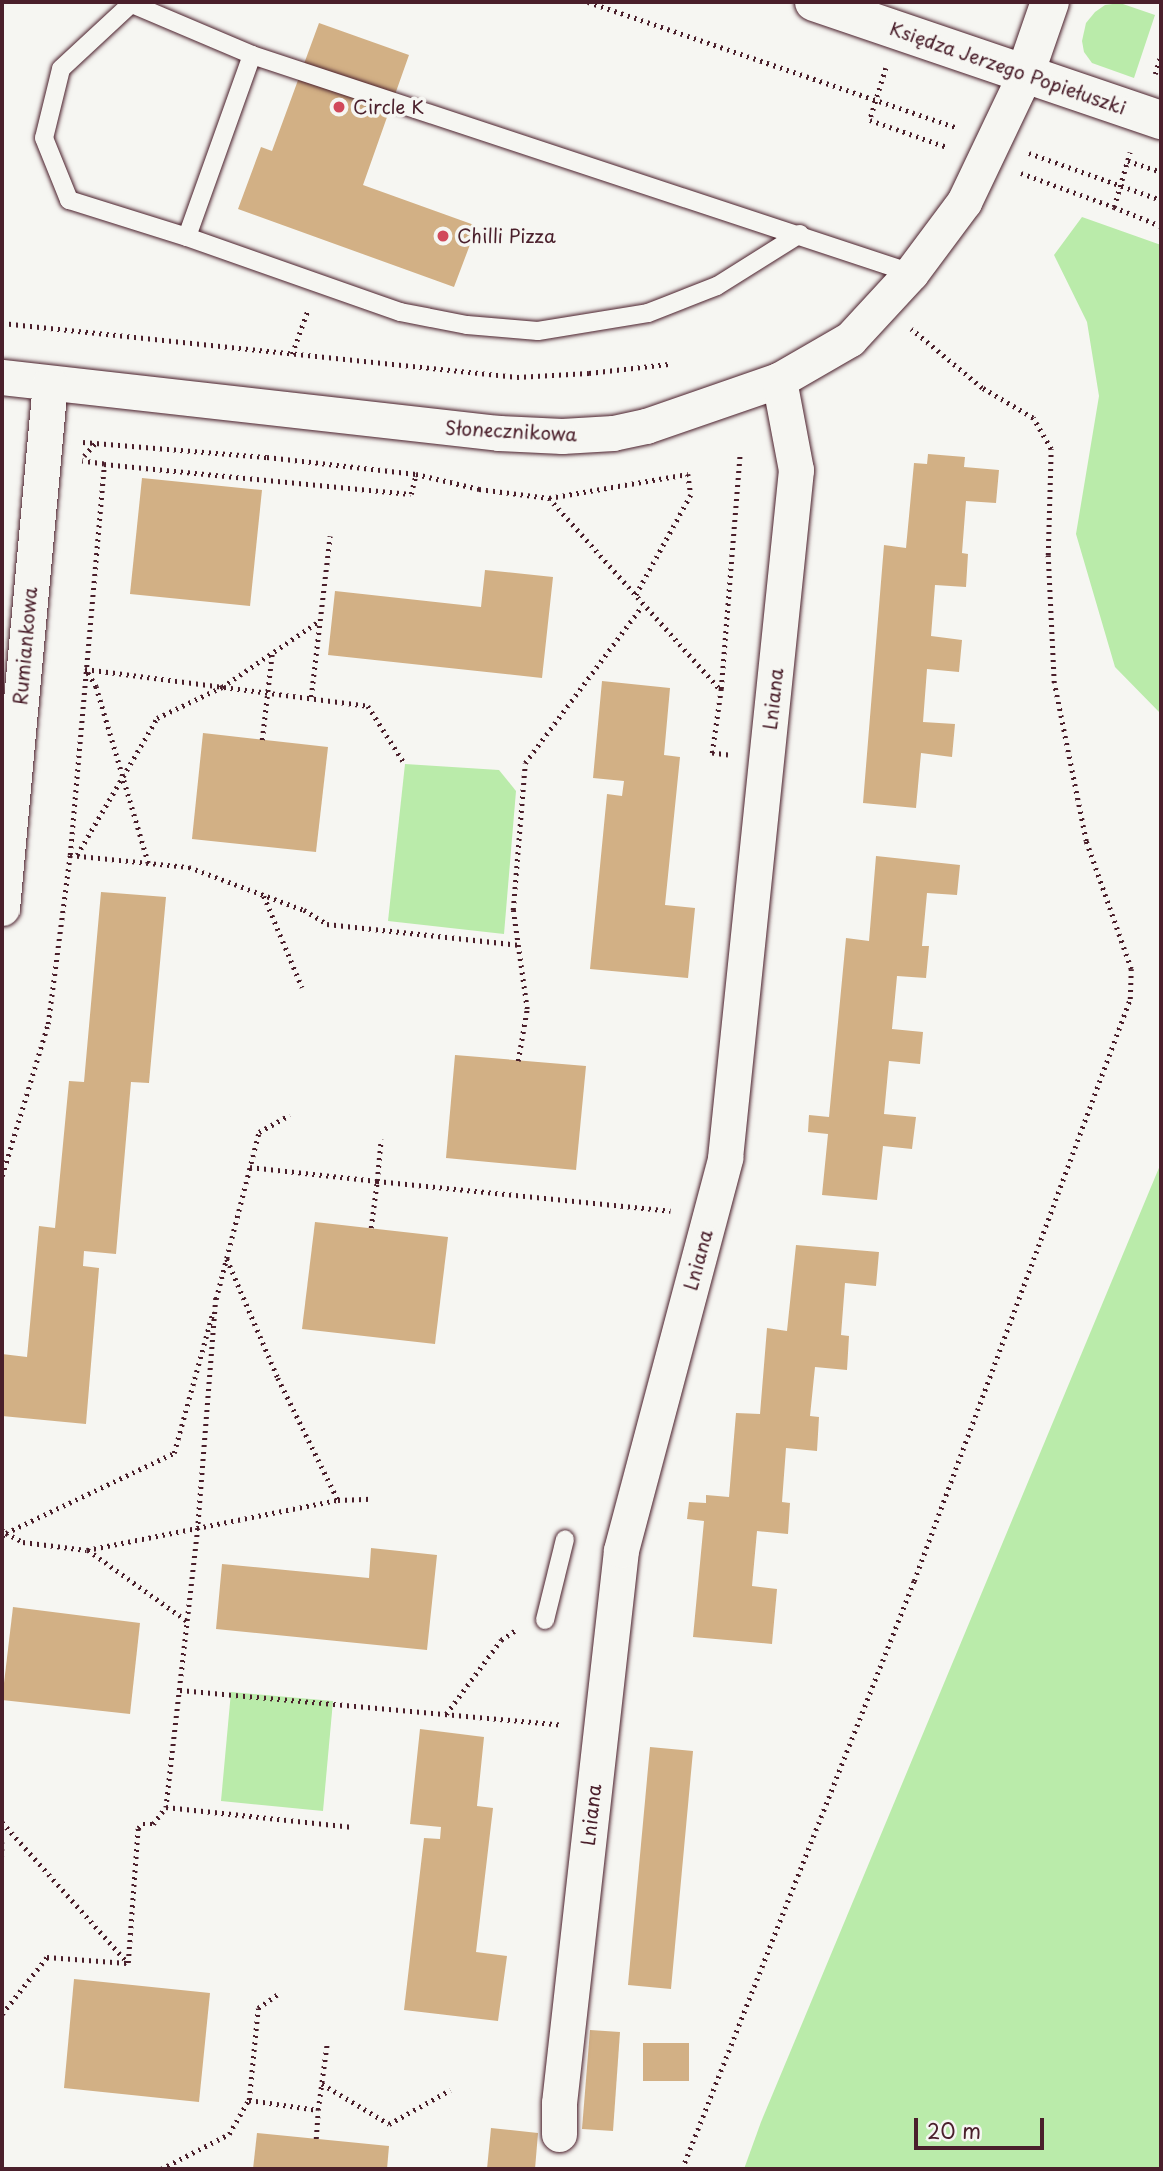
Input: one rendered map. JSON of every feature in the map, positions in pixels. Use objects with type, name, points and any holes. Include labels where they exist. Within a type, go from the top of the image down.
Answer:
[{"type":"main road","name":"Księdza Jerzego Popiełuszki","points":[[814,2],[1152,117]]},
{"type":"main road","points":[[1026,74],[1051,2]]},
{"type":"street","name":"Słonecznikowa","points":[[2,377],[499,433],[562,436],[613,433],[646,426],[779,380],[850,339],[911,273],[964,202],[1026,74]]},
{"type":"street","name":"Lniana","points":[[559,2134],[559,2103],[621,1550],[725,1158],[796,470],[779,380]]},
{"type":"street","name":"Rumiankowa","points":[[2,908],[50,383]]},
{"type":"lane","points":[[800,234],[716,286],[648,313],[538,331],[467,325],[400,312],[187,237],[69,200],[44,138],[61,69],[133,3],[251,55],[800,234],[911,273]]},
{"type":"lane","points":[[187,237],[251,55]]},
{"type":"lane","points":[[546,1614],[565,1539]]},
{"type":"path","points":[[587,2],[876,101],[1161,226]]},
{"type":"path","points":[[1114,207],[1128,161],[1152,117],[1161,54]]},
{"type":"path","points":[[876,101],[870,120],[1120,186],[1161,200]]},
{"type":"path","points":[[1128,161],[1161,172]]},
{"type":"path","points":[[292,354],[316,283]]},
{"type":"path","points":[[682,2169],[914,1581],[1130,999],[1130,969],[1086,841],[1054,682],[1048,555],[1051,449],[1033,418],[982,388],[882,304]]},
{"type":"path","points":[[2,323],[517,377],[589,373],[668,364]]},
{"type":"path","points":[[44,439],[416,474],[479,489],[548,498],[688,474],[691,495],[635,597]]},
{"type":"path","points":[[96,442],[80,461],[411,494],[416,474]]},
{"type":"path","points":[[740,455],[721,690],[712,753],[767,761]]},
{"type":"path","points":[[2,1177],[48,1024],[74,855],[85,669],[104,464]]},
{"type":"path","points":[[548,498],[642,606],[721,690]]},
{"type":"path","points":[[311,697],[330,536]]},
{"type":"path","points":[[519,1061],[527,1009],[513,910],[525,763],[642,606]]},
{"type":"path","points":[[74,855],[157,718],[222,687],[319,621]]},
{"type":"path","points":[[262,740],[272,654]]},
{"type":"path","points":[[85,669],[368,706],[405,764]]},
{"type":"path","points":[[85,669],[96,687],[148,863]]},
{"type":"path","points":[[74,855],[189,867],[304,910],[327,924],[520,945]]},
{"type":"path","points":[[264,895],[302,987]]},
{"type":"path","points":[[3,1533],[174,1453],[259,1132],[290,1115]]},
{"type":"path","points":[[371,1228],[381,1139]]},
{"type":"path","points":[[250,1167],[710,1215]]},
{"type":"path","points":[[226,1257],[278,1378],[338,1500]]},
{"type":"path","points":[[128,1963],[138,1829],[143,1824],[153,1824],[166,1807],[198,1528],[216,1298]]},
{"type":"path","points":[[3,1533],[23,1542],[87,1550],[338,1500],[372,1499]]},
{"type":"path","points":[[87,1550],[187,1621]]},
{"type":"path","points":[[446,1715],[501,1640],[546,1614]]},
{"type":"path","points":[[180,1690],[601,1729]]},
{"type":"path","points":[[166,1807],[353,1826]]},
{"type":"path","points":[[2,1822],[128,1963]]},
{"type":"path","points":[[2,1842],[2,1856]]},
{"type":"path","points":[[2,2014],[47,1957],[128,1963]]},
{"type":"path","points":[[161,2169],[229,2134],[249,2100],[258,2008],[278,1994]]},
{"type":"path","points":[[316,2138],[327,2043]]},
{"type":"path","points":[[322,2084],[389,2124],[450,2090]]},
{"type":"path","points":[[249,2100],[318,2110]]},
{"type":"green space","points":[[1120,3],[1155,15],[1134,78],[1092,63],[1084,52],[1082,41],[1086,23],[1105,5]]},
{"type":"green space","points":[[1082,217],[1161,245],[1161,714],[1115,667],[1076,534],[1099,396],[1087,322],[1054,255]]},
{"type":"green space","points":[[405,764],[499,770],[516,791],[504,934],[388,921]]},
{"type":"green space","points":[[1161,1163],[1161,2169],[744,2169],[761,2122]]},
{"type":"green space","points":[[231,1692],[333,1701],[323,1811],[221,1801]]},
{"type":"building","points":[[319,23],[409,55],[363,185],[477,226],[454,287],[238,209],[261,147],[272,151]]},
{"type":"building","points":[[928,454],[965,457],[964,467],[999,470],[996,503],[966,501],[962,553],[968,554],[966,587],[935,585],[931,636],[962,640],[959,672],[927,669],[923,722],[955,724],[952,757],[921,753],[916,808],[863,803],[884,545],[906,548],[914,463],[927,464]]},
{"type":"building","points":[[142,478],[262,490],[250,606],[130,594]]},
{"type":"building","points":[[485,570],[553,577],[542,678],[328,655],[335,591],[481,607]]},
{"type":"building","points":[[602,681],[670,688],[664,755],[680,757],[665,905],[695,908],[688,978],[590,969],[607,794],[622,796],[624,781],[593,778]]},
{"type":"building","points":[[203,733],[328,747],[316,852],[192,839]]},
{"type":"building","points":[[876,856],[960,865],[957,895],[927,893],[922,946],[929,946],[926,978],[897,976],[892,1029],[923,1032],[920,1064],[889,1061],[884,1114],[916,1117],[912,1149],[883,1146],[877,1200],[822,1195],[828,1134],[808,1132],[809,1115],[829,1117],[846,938],[869,941]]},
{"type":"building","points":[[101,892],[166,897],[149,1083],[131,1082],[116,1254],[84,1251],[83,1266],[99,1268],[86,1424],[2,1416],[2,1354],[27,1357],[39,1226],[55,1228],[69,1081],[84,1082]]},
{"type":"building","points":[[455,1055],[586,1066],[576,1170],[446,1158]]},
{"type":"building","points":[[315,1222],[448,1237],[435,1344],[302,1329]]},
{"type":"building","points":[[796,1245],[879,1252],[876,1286],[845,1283],[841,1335],[849,1336],[847,1370],[815,1367],[810,1416],[819,1417],[817,1451],[786,1448],[782,1502],[790,1503],[788,1534],[757,1531],[752,1586],[777,1589],[772,1644],[693,1637],[704,1521],[687,1519],[689,1502],[706,1503],[706,1495],[729,1497],[736,1413],[760,1414],[767,1328],[787,1331]]},
{"type":"building","points":[[371,1548],[437,1555],[427,1650],[216,1629],[222,1564],[369,1578]]},
{"type":"building","points":[[13,1607],[140,1623],[130,1714],[2,1700]]},
{"type":"building","points":[[420,1729],[484,1737],[477,1806],[493,1808],[476,1952],[507,1956],[498,2021],[404,2010],[424,1838],[440,1839],[441,1827],[410,1824]]},
{"type":"building","points":[[650,1747],[693,1751],[671,1989],[628,1985]]},
{"type":"building","points":[[74,1979],[210,1993],[199,2102],[64,2088]]},
{"type":"building","points":[[590,2030],[620,2032],[613,2131],[582,2129]]},
{"type":"building","points":[[643,2043],[689,2043],[689,2081],[643,2081]]},
{"type":"building","points":[[491,2128],[538,2133],[535,2169],[487,2169]]},
{"type":"building","points":[[257,2133],[389,2146],[387,2169],[253,2169]]},
{"type":"place","name":"Circle K","points":[[339,107]]},
{"type":"place","name":"Chilli Pizza","points":[[443,236]]}]
